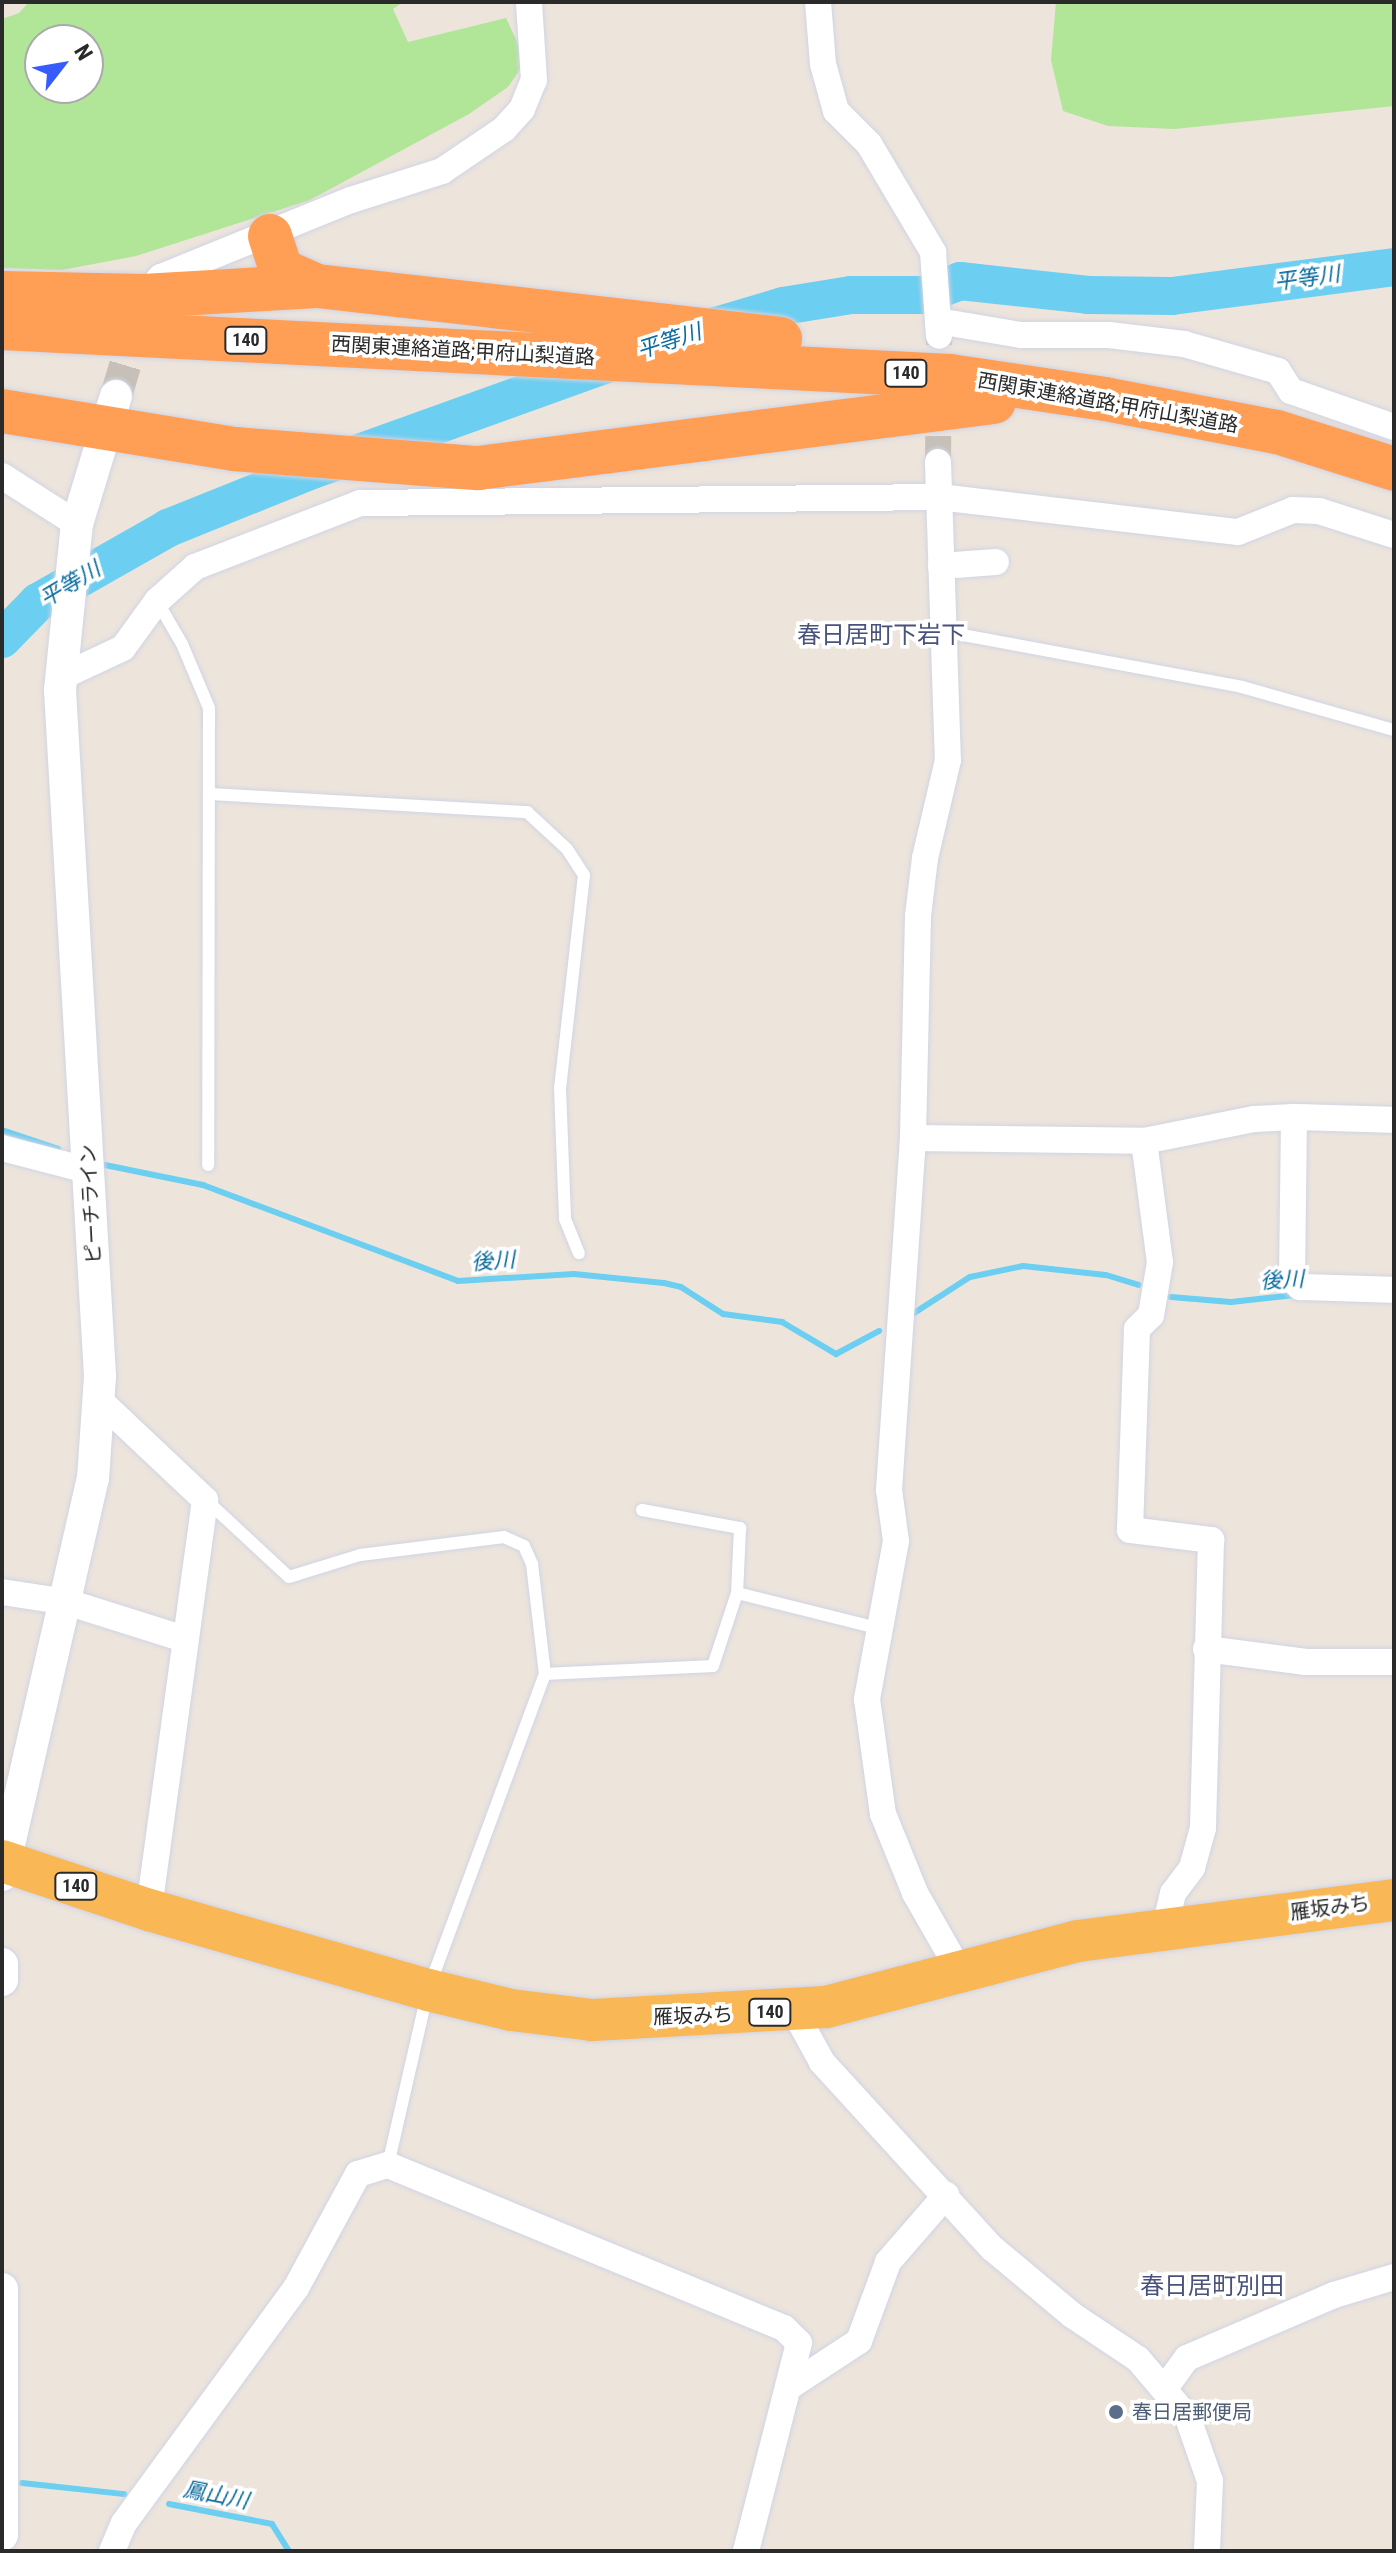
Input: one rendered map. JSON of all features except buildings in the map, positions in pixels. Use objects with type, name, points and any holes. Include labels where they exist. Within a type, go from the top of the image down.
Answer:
[{"type":"highway","points":[[270,236],[281,270],[317,286]]},
{"type":"highway","points":[[2,293],[142,304],[317,286],[523,306],[835,346],[1026,386]]},
{"type":"highway","name":"西関東連絡道路;甲府山梨道路","points":[[2,328],[786,365],[1026,386],[1277,432],[1394,469]]},
{"type":"highway","points":[[2,411],[111,410],[234,449],[478,468],[961,402],[1196,416]]},
{"type":"highway","name":"雁坂みち","points":[[2,1866],[428,1990],[511,2010],[592,2020],[794,2011],[959,1970],[1165,1927],[1394,1900]]},
{"type":"street","points":[[142,304],[161,277],[270,236],[351,200],[442,171],[504,129],[522,109],[534,80],[529,2]]},
{"type":"street","points":[[821,5],[823,64],[836,111],[869,144],[933,252],[938,330],[1021,335],[1109,335],[1184,344],[1278,371],[1291,391],[1394,427]]},
{"type":"street","name":"ピーチライン","points":[[2,1866],[67,1602],[93,1479],[98,1399],[90,1171],[60,730],[61,677],[77,524],[111,410]]},
{"type":"street","points":[[938,462],[941,631],[948,760],[925,858],[918,916],[913,1138],[890,1475],[896,1541],[877,1628],[867,1699],[883,1814],[915,1893],[959,1970]]},
{"type":"street","points":[[2,476],[77,524]]},
{"type":"street","points":[[61,677],[123,648],[157,601],[195,567],[224,553],[360,503],[939,497],[1238,532],[1293,510],[1319,511],[1394,535]]},
{"type":"street","points":[[941,566],[996,562]]},
{"type":"street","points":[[1294,1117],[1292,1280],[1300,1287],[1394,1290]]},
{"type":"street","points":[[913,1138],[1144,1141],[1254,1119],[1394,1120]]},
{"type":"street","points":[[1144,1141],[1160,1262],[1151,1315],[1137,1329],[1130,1530],[1211,1540],[1203,1828],[1192,1868],[1173,1893],[1165,1927]]},
{"type":"street","points":[[2,1148],[90,1171]]},
{"type":"street","points":[[98,1399],[205,1500],[149,1910]]},
{"type":"street","points":[[2,1592],[67,1602],[184,1639]]},
{"type":"street","points":[[1206,1649],[1306,1662],[1394,1662]]},
{"type":"street","points":[[2,1964],[2,1980]]},
{"type":"street","points":[[794,2011],[822,2062],[992,2248],[1072,2315],[1138,2359],[1188,2418],[1210,2481],[1207,2551]]},
{"type":"street","points":[[112,2551],[124,2523],[296,2288],[358,2174],[388,2165],[784,2328],[799,2343],[746,2551]]},
{"type":"street","points":[[789,2387],[859,2341],[888,2262],[946,2195]]},
{"type":"street","points":[[1165,2388],[1187,2358],[1334,2295],[1394,2277]]},
{"type":"street","points":[[2,2289],[2,2535]]},
{"type":"lane","points":[[157,601],[182,644],[209,708],[212,794],[208,1165]]},
{"type":"lane","points":[[941,631],[1242,687],[1394,730]]},
{"type":"lane","points":[[212,794],[527,812],[567,849],[584,875],[560,1088],[565,1219],[579,1253]]},
{"type":"lane","points":[[205,1500],[289,1577],[360,1555],[504,1537],[524,1546],[532,1564],[545,1674],[428,1990],[388,2165]]},
{"type":"lane","points":[[545,1674],[713,1666],[737,1593],[740,1528],[642,1510]]},
{"type":"lane","points":[[737,1593],[877,1628]]},
{"type":"green space","points":[[29,2],[403,2],[393,9],[408,42],[506,18],[526,61],[508,87],[469,114],[310,200],[136,256],[62,270],[2,268],[2,19],[19,13]]},
{"type":"green space","points":[[1056,2],[1394,2],[1394,106],[1175,129],[1108,126],[1063,111],[1051,60]]},
{"type":"waterway","name":"平等川","points":[[706,329],[783,306],[851,295],[924,295],[960,281],[1088,295],[1172,296],[1394,267]]},
{"type":"waterway","name":"平等川","points":[[2,639],[38,602],[168,528],[312,470],[614,361]]},
{"type":"waterway","name":"後川","points":[[2,1130],[58,1149]]},
{"type":"waterway","name":"後川","points":[[105,1165],[203,1185],[458,1281],[574,1274],[664,1283],[681,1287],[723,1314],[782,1322],[836,1354],[879,1331]]},
{"type":"waterway","name":"後川","points":[[911,1315],[970,1277],[1023,1266],[1106,1275],[1138,1285]]},
{"type":"waterway","name":"後川","points":[[1171,1297],[1231,1302],[1295,1295]]},
{"type":"waterway","name":"鳳山川","points":[[22,2483],[124,2494]]},
{"type":"waterway","name":"鳳山川","points":[[169,2504],[272,2524],[289,2551]]},
{"type":"tunnel","points":[[116,396],[140,315]]},
{"type":"tunnel","points":[[938,462],[939,339]]},
{"type":"place","name":"春日居郵便局","points":[[1116,2412]]},
{"type":"district","name":"春日居町下岩下","points":[[881,636]]},
{"type":"district","name":"春日居町別田","points":[[1212,2287]]}]
